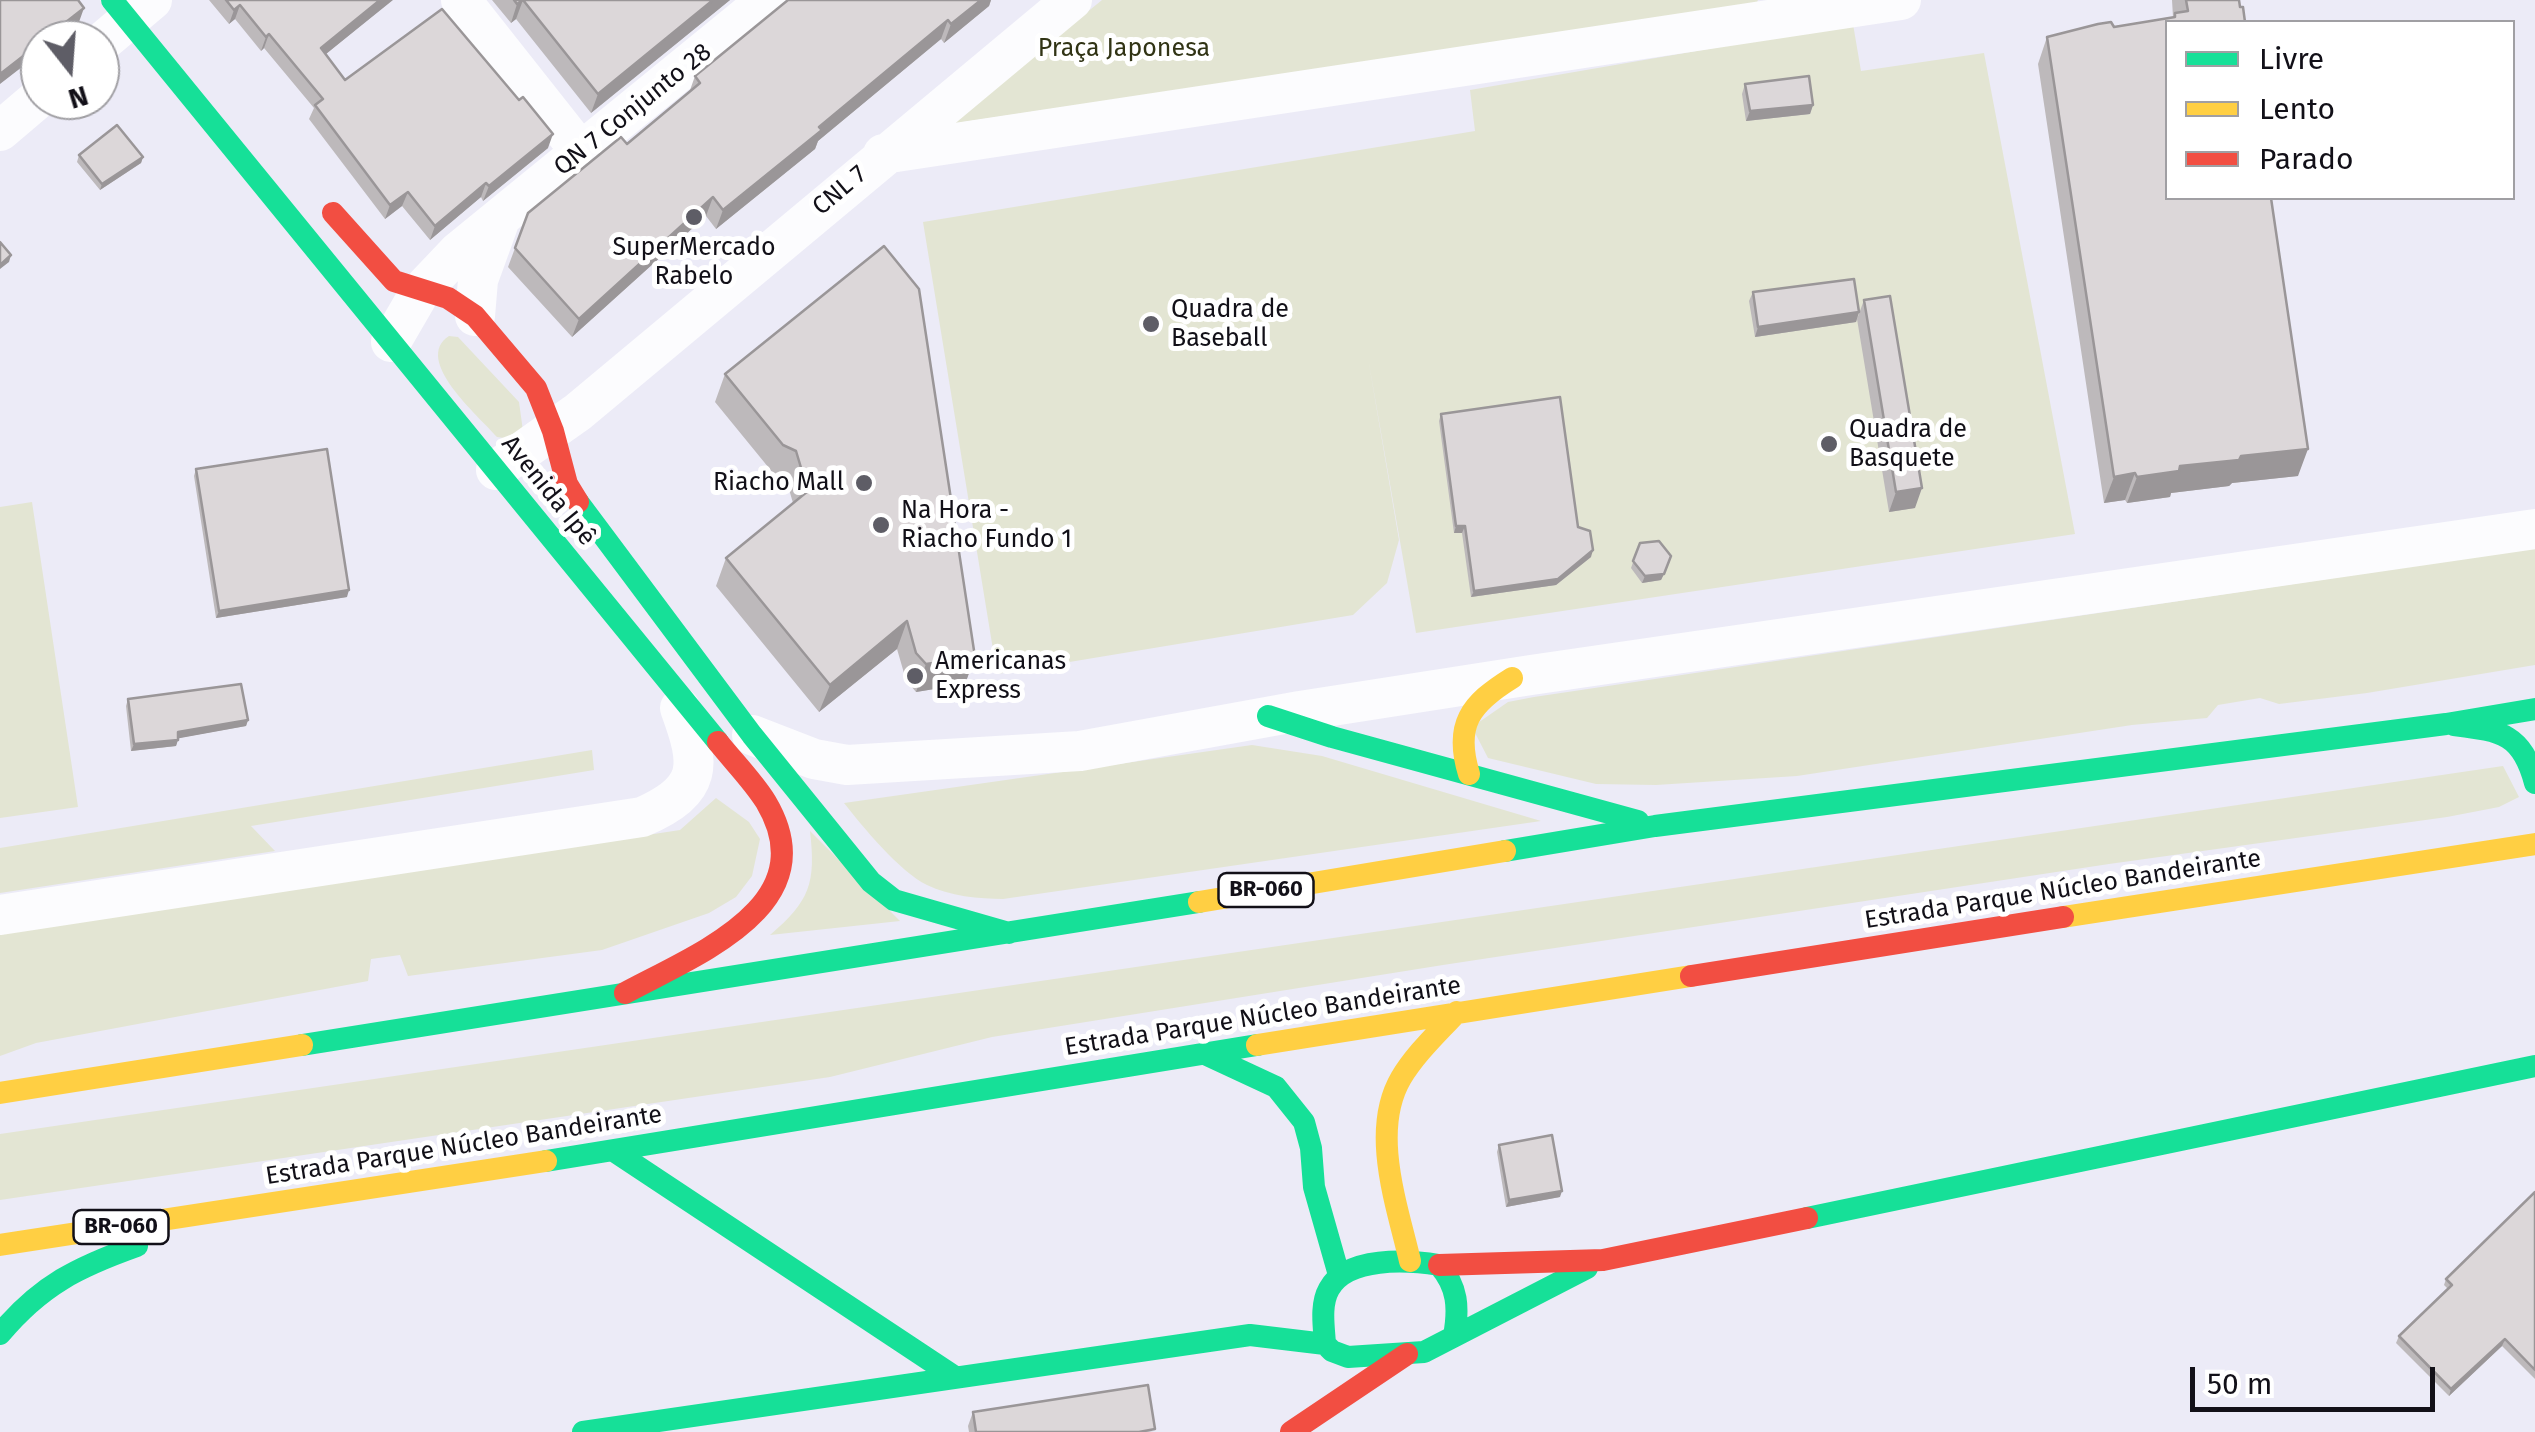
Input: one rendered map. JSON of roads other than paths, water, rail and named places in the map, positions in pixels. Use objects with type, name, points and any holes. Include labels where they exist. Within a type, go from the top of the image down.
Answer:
[{"type":"main road","name":"Avenida Ipê","points":[[136,13],[391,342],[765,800],[783,844],[784,865],[766,906],[747,922],[625,993]]},
{"type":"main road","name":"Avenida Ipê","points":[[314,190],[394,282],[448,298],[475,316],[536,388],[578,504],[752,735],[872,882],[894,900],[1009,933]]},
{"type":"main road","points":[[1468,774],[1462,747],[1464,726],[1483,696],[1512,678]]},
{"type":"main road","name":"BR-060","points":[[0,1093],[1655,826],[2446,724],[2535,709]]},
{"type":"main road","points":[[1268,716],[1655,826]]},
{"type":"main road","points":[[2446,724],[2507,733],[2524,750],[2535,783]]},
{"type":"main road","name":"Estrada Parque Núcleo Bandeirante","points":[[0,1245],[2498,850],[2532,834]]},
{"type":"main road","points":[[1410,1261],[1388,1137],[1389,1113],[1402,1076],[1457,1012]]},
{"type":"main road","points":[[1204,1054],[1276,1087],[1304,1122],[1333,1285],[1326,1354]]},
{"type":"main road","points":[[583,1432],[1250,1335],[1333,1285],[1386,1263],[1603,1260],[2535,1066]]},
{"type":"main road","points":[[614,1150],[955,1377]]},
{"type":"main road","points":[[0,1334],[41,1288],[80,1266],[242,1208]]},
{"type":"main road","points":[[1250,1335],[1326,1354],[1363,1358],[1424,1352],[1603,1260]]},
{"type":"main road","points":[[1439,1265],[1455,1285],[1458,1314],[1454,1336]]},
{"type":"main road","points":[[1291,1432],[1406,1354]]},
{"type":"main road","points":[[1284,1432],[1303,1400]]},
{"type":"street","points":[[460,0],[581,152]]},
{"type":"street","name":"QN 7 Conjunto 28","points":[[391,342],[420,292],[458,252],[767,0]]},
{"type":"street","name":"CNL 7","points":[[496,470],[554,431],[1072,0]]},
{"type":"street","points":[[883,154],[1780,10],[1901,0]]},
{"type":"street","points":[[0,131],[20,114]]},
{"type":"street","name":"QN 7 Conjunto 28","points":[[475,316],[478,280],[499,222]]},
{"type":"street","points":[[536,388],[610,384]]},
{"type":"street","points":[[752,735],[847,766],[1080,750],[1512,678],[2535,529]]},
{"type":"street","points":[[0,914],[642,817],[680,796],[693,772],[694,747],[675,694]]},
{"type":"place","name":"SuperMercado Rabelo","points":[[694,217]]},
{"type":"place","name":"Quadra de Baseball","points":[[1151,324]]},
{"type":"place","name":"Quadra de Basquete","points":[[1829,444]]},
{"type":"place","name":"Riacho Mall","points":[[864,483]]},
{"type":"place","name":"Na Hora - Riacho Fundo 1","points":[[881,525]]},
{"type":"place","name":"Americanas Express","points":[[915,676]]},
{"type":"park label","name":"Praça Japonesa","points":[[1124,49]]}]
